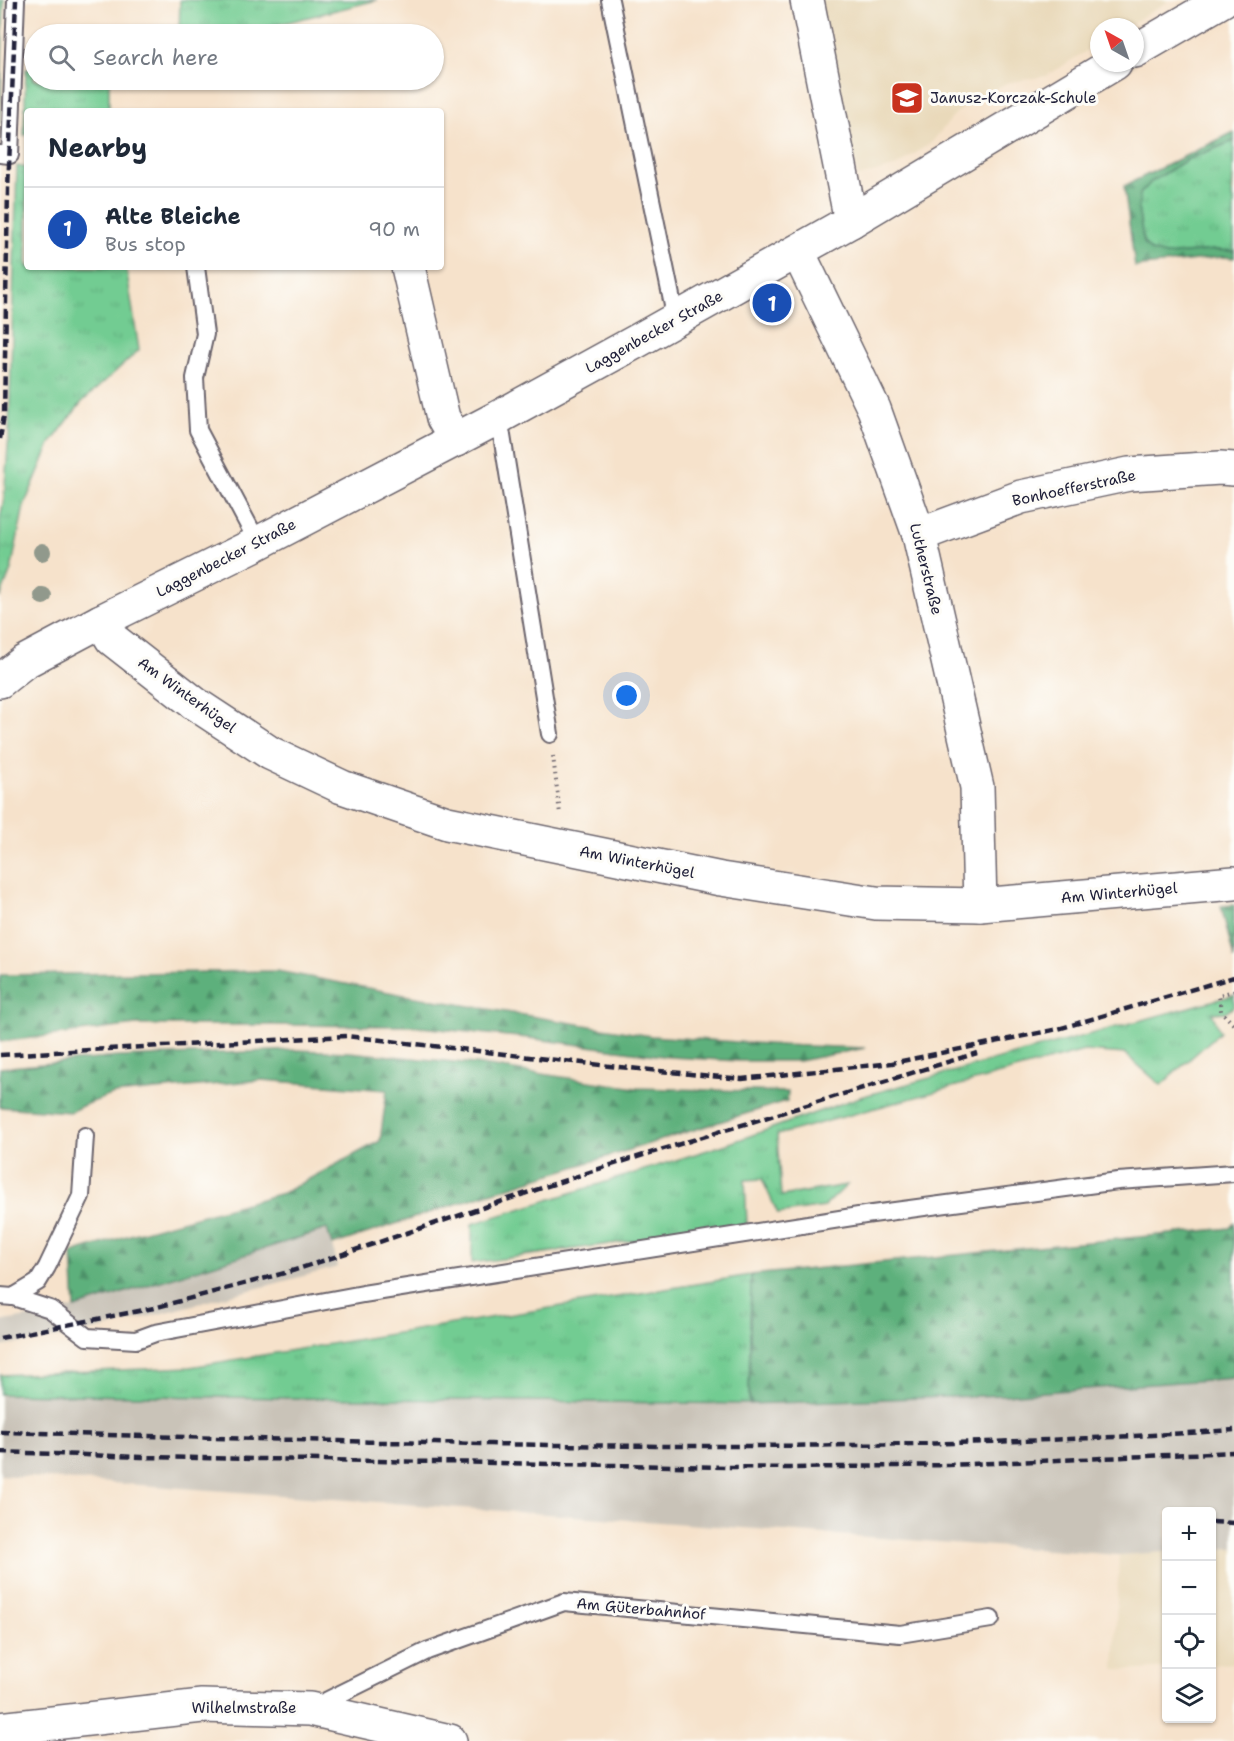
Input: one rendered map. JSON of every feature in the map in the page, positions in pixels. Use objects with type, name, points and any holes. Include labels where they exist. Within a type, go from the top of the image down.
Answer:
[{"type":"street","points":[[807,0],[851,221]]},
{"type":"street","points":[[1144,46],[1216,2]]},
{"type":"street","name":"Laggenbecker Straße","points":[[0,681],[24,662],[456,440],[676,320],[851,221],[1100,72]]},
{"type":"street","name":"Lutherstraße","points":[[798,252],[874,409],[920,535],[977,787],[980,905]]},
{"type":"street","points":[[409,270],[443,418],[456,440]]},
{"type":"street","name":"Bonhoefferstraße","points":[[920,535],[1021,497],[1129,474],[1234,469]]},
{"type":"street","name":"Am Winterhügel","points":[[101,621],[112,639],[194,703],[270,753],[342,787],[447,823],[721,879],[876,903],[980,905],[1234,884]]},
{"type":"street","name":"Wilhelmstraße","points":[[0,1729],[202,1706],[310,1709],[450,1741]]},
{"type":"lane","points":[[0,154],[10,154],[16,0]]},
{"type":"lane","points":[[610,0],[676,320]]},
{"type":"lane","points":[[196,270],[205,334],[195,378],[198,430],[258,543]]},
{"type":"lane","points":[[499,417],[550,734]]},
{"type":"lane","points":[[6,1296],[38,1282],[81,1196],[85,1136]]},
{"type":"lane","points":[[6,1296],[50,1309],[87,1337],[136,1340],[155,1334],[363,1294],[853,1216],[1118,1181],[1234,1173]]},
{"type":"lane","name":"Am Güterbahnhof","points":[[310,1709],[427,1651],[564,1602],[900,1634],[991,1619]]},
{"type":"path","points":[[550,734],[564,847]]},
{"type":"path","points":[[1234,991],[1219,995],[1221,1011],[1234,1025]]},
{"type":"shaded area","name":"Janusz-Korczak-Schule","points":[[816,0],[1167,0],[1141,18],[1090,18],[1090,49],[1046,76],[1006,83],[956,113],[932,142],[897,166],[858,177]]},
{"type":"shaded area","points":[[328,1228],[338,1267],[98,1330],[0,1347],[0,1322],[75,1308]]},
{"type":"shaded area","points":[[1234,1378],[1234,1548],[1216,1549],[1216,1507],[1162,1507],[1162,1552],[1119,1555],[0,1475],[0,1394],[749,1404],[1004,1395]]},
{"type":"shaded area","points":[[1234,1548],[1234,1663],[1216,1665],[1216,1561],[1216,1549]]},
{"type":"shaded area","points":[[1162,1552],[1162,1668],[1114,1669],[1119,1555]]},
{"type":"green space","points":[[0,0],[4,0],[0,124]]},
{"type":"green space","points":[[180,0],[377,0],[280,24],[179,24]]},
{"type":"green space","points":[[25,90],[109,90],[109,108],[25,108]]},
{"type":"green space","points":[[1234,132],[1234,141],[1188,159],[1151,182],[1140,194],[1138,209],[1144,243],[1151,251],[1166,255],[1214,250],[1234,251],[1234,258],[1223,257],[1135,267],[1124,186]]},
{"type":"green space","points":[[1234,141],[1232,199],[1234,200],[1234,251],[1214,250],[1166,255],[1151,251],[1144,243],[1138,209],[1140,194],[1151,182],[1188,159]]},
{"type":"green space","points":[[17,166],[24,167],[24,270],[126,270],[139,350],[81,403],[50,444],[24,506],[11,570],[0,598],[0,519],[9,434]]},
{"type":"green space","points":[[1234,905],[1234,959],[1221,906]]},
{"type":"green space","points":[[277,971],[410,996],[651,1036],[865,1048],[799,1061],[739,1061],[670,1057],[528,1038],[410,1026],[273,1025],[136,1025],[0,1042],[0,975]]},
{"type":"green space","points":[[1234,995],[1234,1006],[1227,1012],[1212,1013],[1220,1032],[1161,1085],[1125,1054],[1084,1051],[777,1135],[781,1196],[847,1185],[824,1207],[778,1214],[762,1179],[745,1180],[747,1225],[472,1263],[472,1224],[727,1144],[860,1097]]},
{"type":"green space","points":[[297,1050],[349,1052],[475,1064],[636,1088],[788,1092],[787,1101],[471,1199],[332,1245],[327,1229],[75,1308],[72,1253],[283,1193],[380,1141],[387,1090],[262,1080],[114,1094],[70,1112],[0,1107],[0,1068],[118,1057]]},
{"type":"green space","points":[[1234,1223],[1234,1378],[1004,1395],[749,1404],[751,1275],[1230,1228]]},
{"type":"green space","points":[[751,1275],[749,1404],[0,1394],[0,1375],[190,1367]]},
{"type":"railway","points":[[0,439],[4,415],[8,189],[16,0]]},
{"type":"railway","points":[[0,1055],[346,1036],[742,1079],[892,1063],[1058,1029],[1234,977]]},
{"type":"railway","points":[[0,1338],[154,1308],[292,1271],[608,1166],[977,1053]]},
{"type":"railway","points":[[0,1432],[463,1444],[771,1446],[1080,1439],[1234,1430]]},
{"type":"railway","points":[[0,1452],[141,1457],[790,1468],[949,1465],[1234,1452]]},
{"type":"railway","points":[[1216,1522],[1234,1523]]},
{"type":"place","name":"Janusz-Korczak-Schule","points":[[907,98]]},
{"type":"place","name":"Alte Bleiche","points":[[772,303]]}]
